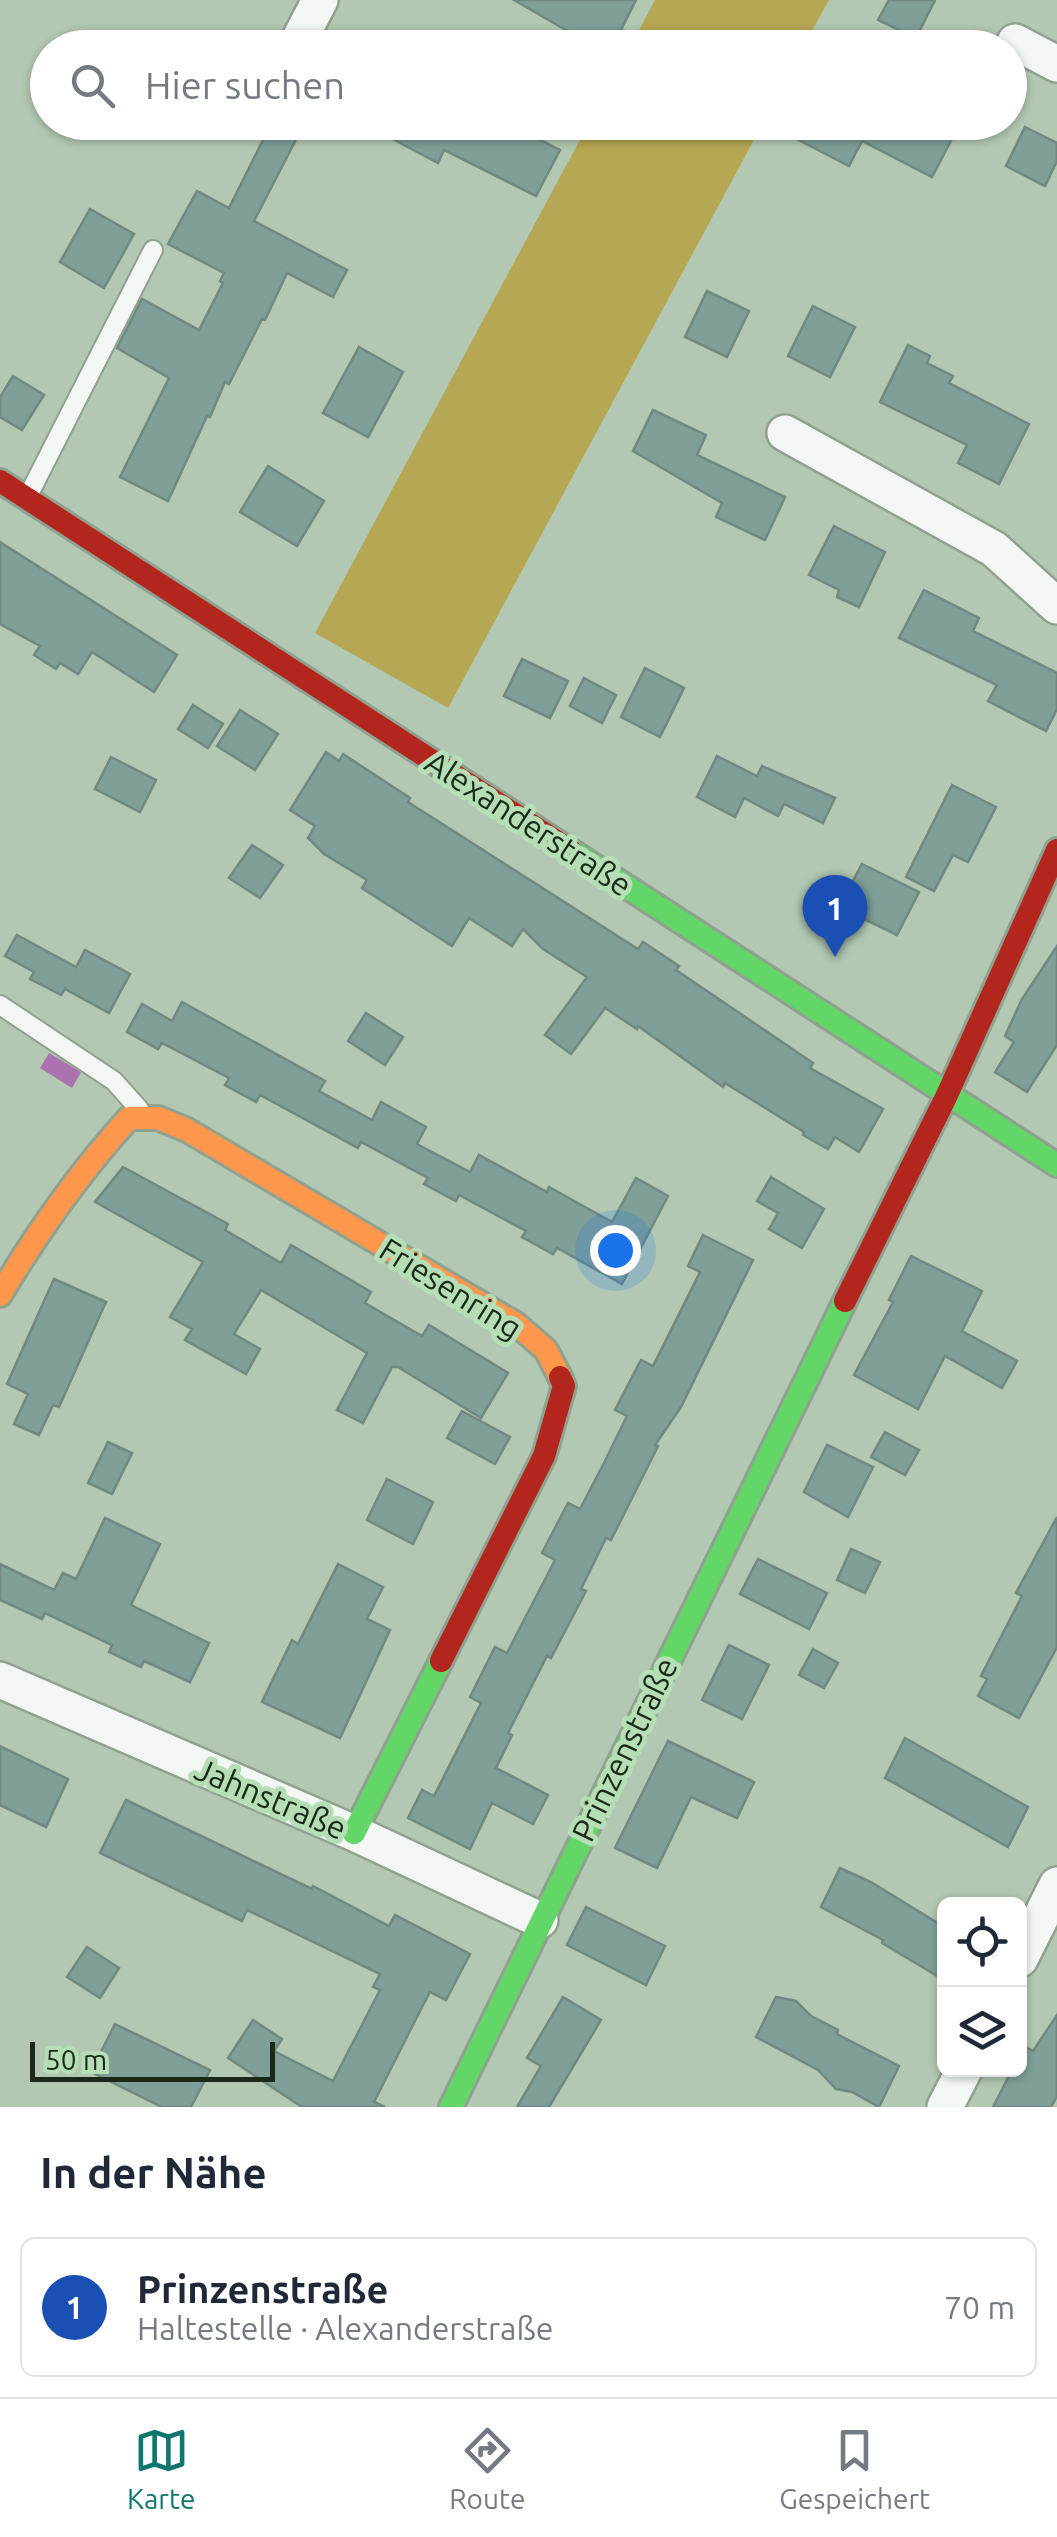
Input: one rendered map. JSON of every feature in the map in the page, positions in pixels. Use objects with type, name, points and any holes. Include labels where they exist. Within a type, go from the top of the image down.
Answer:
[{"type":"street","points":[[304,30],[320,0]]},
{"type":"street","points":[[1027,49],[1057,64]]},
{"type":"street","points":[[784,433],[994,548],[1057,606]]},
{"type":"street","name":"Alexanderstraße","points":[[0,481],[1057,1164]]},
{"type":"street","name":"Prinzenstraße","points":[[451,2107],[947,1094],[1057,850]]},
{"type":"street","points":[[0,1295],[40,1226],[87,1163],[129,1118],[147,1118]]},
{"type":"street","name":"Friesenring","points":[[147,1118],[158,1118],[188,1130],[516,1324],[546,1350],[564,1386],[544,1456],[354,1833]]},
{"type":"street","name":"Jahnstraße","points":[[0,1680],[354,1833],[540,1920]]},
{"type":"street","points":[[1027,1946],[1057,1885]]},
{"type":"street","points":[[945,2107],[960,2077]]},
{"type":"lane","points":[[27,498],[153,250]]},
{"type":"lane","points":[[0,1006],[114,1081],[147,1118]]},
{"type":"shaded area","points":[[655,0],[829,0],[812,30],[639,30]]},
{"type":"shaded area","points":[[580,140],[754,140],[448,708],[315,633]]},
{"type":"shaded area","points":[[49,1053],[81,1072],[72,1088],[40,1068]]},
{"type":"building","points":[[514,0],[636,0],[621,30],[564,29]]},
{"type":"building","points":[[889,0],[935,0],[920,30],[899,30],[878,20]]},
{"type":"building","points":[[1027,128],[1057,143],[1057,161],[1045,186],[1006,166],[1019,140],[1027,140]]},
{"type":"building","points":[[263,140],[296,140],[254,221],[347,270],[333,297],[287,273],[265,320],[262,319],[229,384],[225,382],[210,417],[207,416],[168,501],[120,477],[169,378],[117,348],[142,299],[199,330],[223,283],[220,281],[224,273],[168,244],[197,191],[229,208]]},
{"type":"building","points":[[395,140],[540,140],[560,150],[536,196],[444,150],[438,163]]},
{"type":"building","points":[[799,140],[951,140],[932,177],[862,141],[849,166]]},
{"type":"building","points":[[90,209],[134,234],[104,288],[60,262]]},
{"type":"building","points":[[707,291],[749,311],[727,357],[685,337]]},
{"type":"building","points":[[813,306],[855,327],[830,377],[788,356]]},
{"type":"building","points":[[908,345],[930,356],[927,363],[953,376],[949,383],[1029,424],[999,484],[958,463],[967,445],[880,402]]},
{"type":"building","points":[[359,347],[403,372],[368,437],[323,413]]},
{"type":"building","points":[[13,376],[44,395],[22,430],[0,417],[0,397]]},
{"type":"building","points":[[653,410],[706,435],[697,455],[785,497],[765,540],[716,517],[722,503],[633,451]]},
{"type":"building","points":[[268,466],[324,501],[297,546],[240,512]]},
{"type":"building","points":[[834,526],[885,552],[859,607],[837,597],[839,590],[809,575]]},
{"type":"building","points":[[0,542],[177,655],[154,692],[92,652],[78,674],[60,663],[56,669],[34,655],[40,646],[0,624]]},
{"type":"building","points":[[924,590],[979,618],[973,631],[1057,673],[1057,709],[1046,731],[988,701],[997,685],[899,638]]},
{"type":"building","points":[[522,659],[568,681],[550,718],[504,696]]},
{"type":"building","points":[[645,668],[684,688],[660,737],[621,717]]},
{"type":"building","points":[[584,678],[616,695],[602,723],[570,706]]},
{"type":"building","points":[[193,705],[223,724],[208,748],[178,729]]},
{"type":"building","points":[[240,710],[278,734],[255,770],[217,746]]},
{"type":"building","points":[[326,752],[339,761],[343,754],[410,798],[408,802],[638,949],[643,942],[679,966],[676,970],[813,1063],[810,1068],[883,1109],[859,1152],[835,1137],[828,1149],[803,1135],[804,1132],[725,1083],[723,1087],[638,1026],[637,1029],[605,1008],[571,1054],[545,1035],[587,977],[543,949],[523,929],[512,946],[469,918],[452,946],[362,888],[367,880],[324,854],[308,838],[315,826],[290,810]]},
{"type":"building","points":[[717,756],[757,776],[762,766],[835,798],[823,823],[784,804],[778,816],[744,798],[735,817],[697,797]]},
{"type":"building","points":[[111,757],[156,780],[140,812],[95,789]]},
{"type":"building","points":[[952,785],[996,807],[968,862],[953,855],[934,891],[906,877]]},
{"type":"building","points":[[252,845],[283,865],[260,898],[229,878]]},
{"type":"building","points":[[862,864],[919,892],[897,935],[839,907]]},
{"type":"building","points":[[17,935],[76,967],[85,950],[130,974],[109,1013],[65,989],[61,995],[30,979],[34,972],[5,956]]},
{"type":"building","points":[[1057,946],[1057,1045],[1027,1092],[995,1072],[1014,1042],[1005,1036],[1022,999]]},
{"type":"building","points":[[182,1002],[325,1081],[319,1091],[372,1120],[381,1102],[426,1127],[417,1144],[470,1172],[479,1155],[612,1222],[636,1178],[668,1196],[622,1284],[557,1248],[553,1254],[522,1237],[526,1231],[459,1195],[456,1201],[424,1184],[428,1178],[361,1142],[358,1148],[260,1095],[256,1102],[225,1085],[229,1078],[162,1043],[158,1049],[127,1032],[142,1004],[172,1021]]},
{"type":"building","points":[[366,1013],[403,1037],[385,1065],[348,1041]]},
{"type":"building","points":[[123,1167],[228,1224],[225,1230],[281,1263],[291,1245],[371,1292],[365,1303],[422,1336],[429,1325],[508,1373],[481,1418],[398,1367],[392,1367],[363,1423],[337,1410],[367,1353],[261,1290],[234,1334],[260,1349],[246,1374],[185,1340],[192,1329],[170,1317],[203,1262],[95,1202]]},
{"type":"building","points":[[771,1177],[824,1209],[802,1248],[769,1229],[778,1213],[757,1201]]},
{"type":"building","points":[[703,1235],[753,1260],[681,1407],[655,1445],[658,1446],[611,1540],[606,1538],[581,1589],[586,1591],[508,1733],[512,1735],[496,1768],[548,1795],[533,1824],[492,1803],[470,1849],[408,1818],[422,1790],[434,1796],[481,1703],[470,1697],[495,1647],[507,1653],[555,1560],[542,1553],[568,1503],[580,1509],[604,1463],[627,1416],[615,1410],[641,1360],[653,1366],[700,1272],[688,1266]]},
{"type":"building","points":[[911,1256],[982,1291],[962,1331],[1017,1361],[1002,1388],[945,1356],[918,1409],[854,1375],[893,1302],[889,1300]]},
{"type":"building","points":[[54,1279],[106,1302],[59,1407],[53,1405],[39,1435],[14,1424],[28,1394],[7,1384]]},
{"type":"building","points":[[462,1411],[510,1437],[495,1464],[447,1438]]},
{"type":"building","points":[[885,1432],[919,1450],[905,1475],[871,1457]]},
{"type":"building","points":[[108,1442],[132,1453],[112,1494],[88,1483]]},
{"type":"building","points":[[827,1445],[873,1467],[848,1517],[804,1492]]},
{"type":"building","points":[[387,1479],[433,1502],[413,1544],[367,1520]]},
{"type":"building","points":[[1057,1517],[1057,1647],[1019,1718],[978,1696],[987,1679],[981,1676],[1022,1596],[1016,1593]]},
{"type":"building","points":[[105,1518],[160,1544],[131,1605],[209,1643],[190,1682],[144,1661],[141,1667],[109,1652],[112,1645],[45,1613],[42,1619],[0,1600],[0,1564],[54,1590],[63,1573],[76,1579]]},
{"type":"building","points":[[851,1549],[880,1562],[865,1593],[837,1580]]},
{"type":"building","points":[[758,1559],[827,1593],[809,1629],[740,1594]]},
{"type":"building","points":[[338,1564],[383,1587],[367,1619],[390,1630],[340,1738],[262,1702],[292,1640],[298,1644]]},
{"type":"building","points":[[729,1645],[769,1665],[742,1719],[702,1700]]},
{"type":"building","points":[[813,1649],[838,1663],[824,1688],[799,1675]]},
{"type":"building","points":[[905,1738],[1028,1807],[1008,1847],[885,1778]]},
{"type":"building","points":[[668,1741],[754,1782],[737,1818],[691,1797],[657,1868],[615,1848]]},
{"type":"building","points":[[0,1746],[68,1779],[46,1827],[0,1805]]},
{"type":"building","points":[[126,1800],[312,1889],[313,1886],[389,1926],[395,1915],[470,1954],[446,2000],[430,1992],[374,2102],[385,2107],[302,2107],[228,2058],[253,2020],[282,2039],[274,2051],[333,2081],[380,1990],[373,1987],[380,1974],[247,1910],[242,1921],[100,1853]]},
{"type":"building","points":[[840,1868],[871,1882],[937,1923],[937,1976],[882,1943],[883,1940],[821,1907]]},
{"type":"building","points":[[586,1907],[665,1946],[646,1985],[567,1945]]},
{"type":"building","points":[[87,1947],[119,1968],[100,1998],[67,1977]]},
{"type":"building","points":[[563,1997],[601,2020],[549,2107],[517,2107],[541,2066],[527,2058]]},
{"type":"building","points":[[776,1997],[796,2001],[811,2016],[838,2030],[837,2034],[899,2066],[879,2107],[852,2092],[836,2089],[818,2070],[756,2037]]},
{"type":"building","points":[[1057,2015],[1057,2096],[1051,2107],[993,2107],[1008,2077],[1027,2077],[1027,2048],[1033,2051]]},
{"type":"building","points":[[115,2024],[210,2070],[191,2107],[162,2107],[91,2072]]},
{"type":"traffic: fast","points":[[570,850],[1057,1165]]},
{"type":"traffic: fast","points":[[451,2107],[845,1301]]},
{"type":"traffic: fast","points":[[354,1833],[441,1661]]},
{"type":"traffic: slow","points":[[0,1295],[60,1203],[129,1118],[158,1118],[187,1130],[516,1324],[546,1350],[560,1377]]},
{"type":"traffic: jam","points":[[0,481],[570,850]]},
{"type":"traffic: jam","points":[[845,1301],[947,1095],[1057,850]]},
{"type":"traffic: jam","points":[[441,1661],[544,1456],[564,1386],[560,1377]]},
{"type":"place","name":"Prinzenstraße","points":[[835,957]]}]
